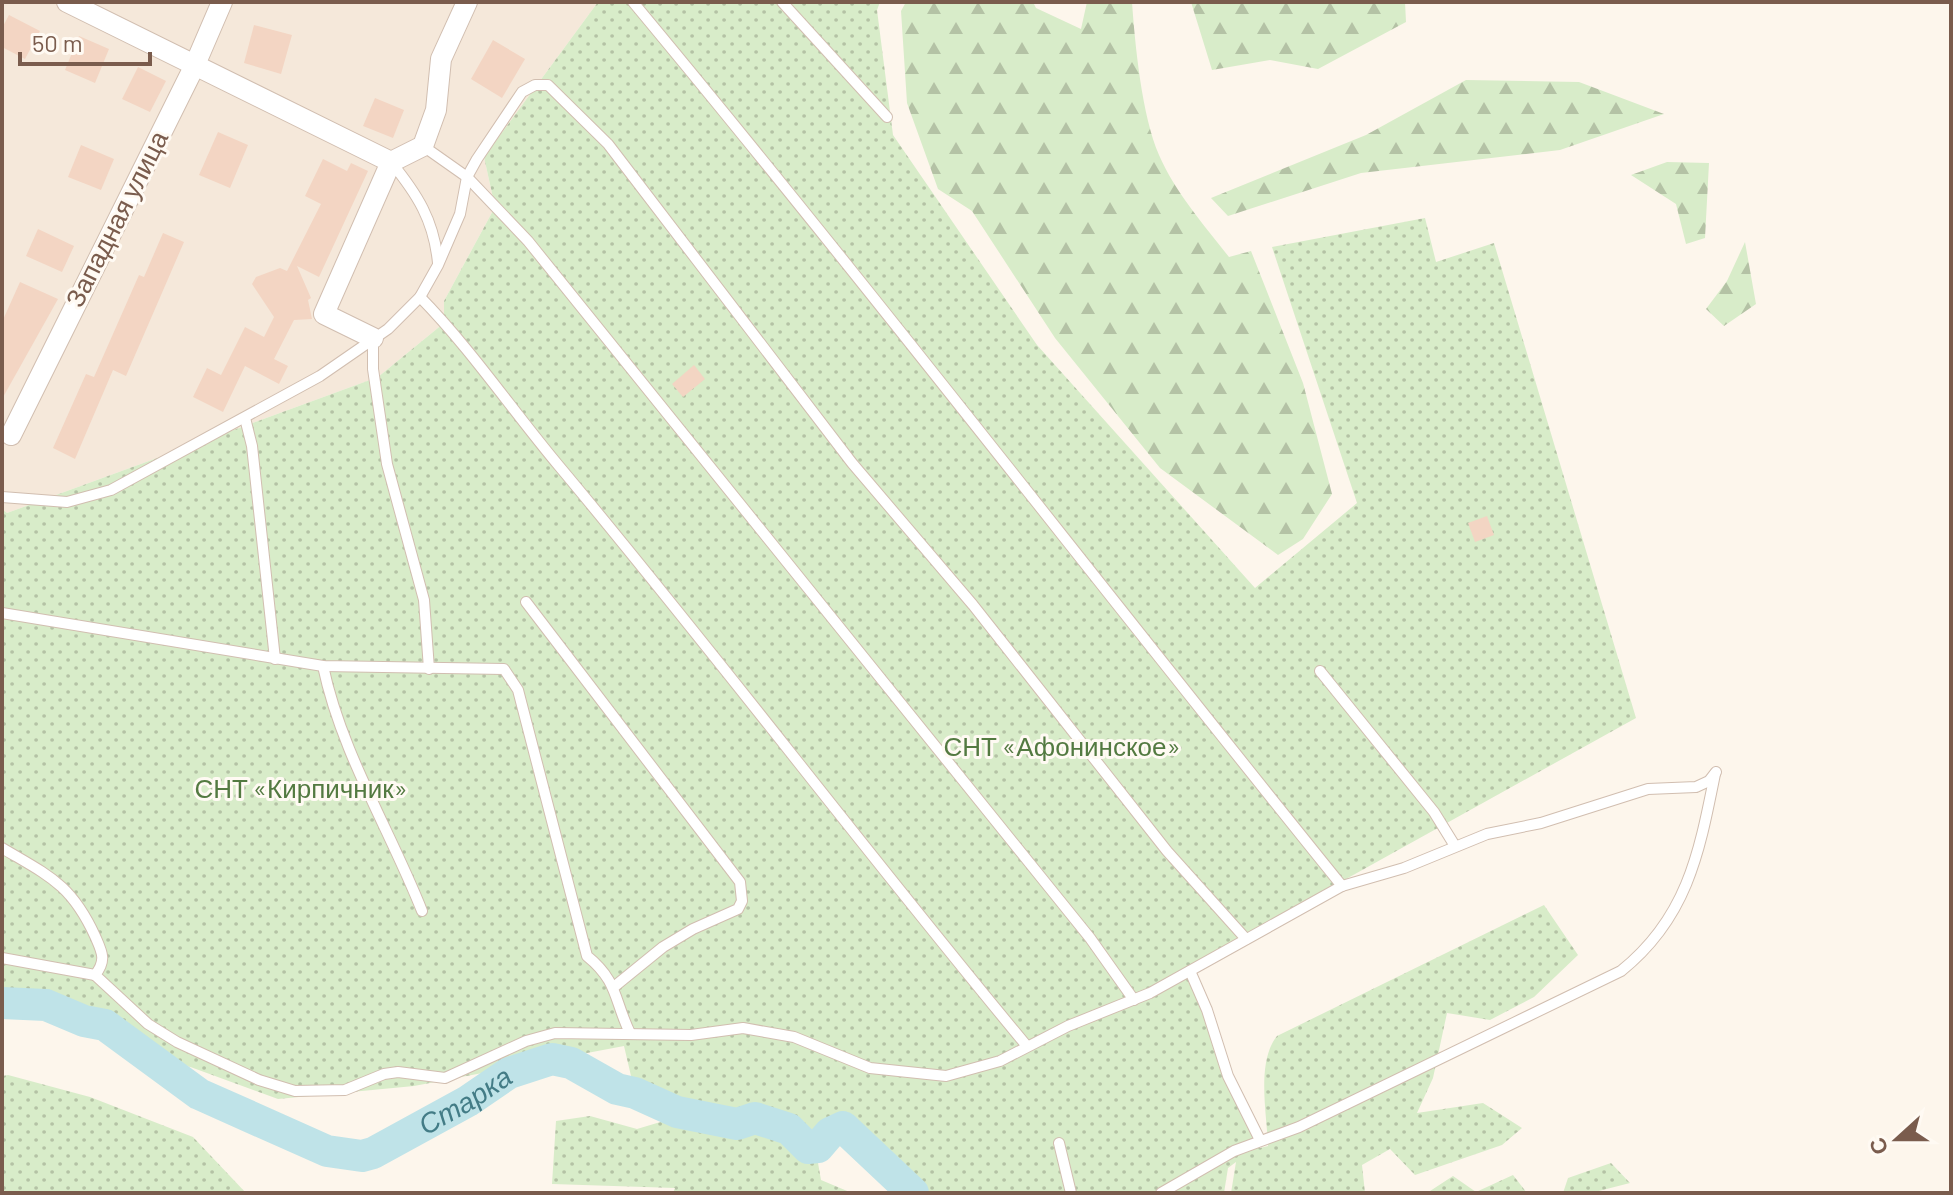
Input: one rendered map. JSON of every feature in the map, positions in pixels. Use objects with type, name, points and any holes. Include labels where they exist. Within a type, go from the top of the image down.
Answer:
[{"type":"street","points":[[67,2],[391,162]]},
{"type":"street","name":"Западная улица","points":[[11,435],[194,67],[222,2]]},
{"type":"street","points":[[373,338],[324,314],[391,162],[423,146],[436,110],[441,59],[467,2]]},
{"type":"lane","points":[[633,2],[790,190],[991,441],[1152,651],[1342,886]]},
{"type":"lane","points":[[782,2],[887,117]]},
{"type":"lane","points":[[2,497],[43,503],[88,498],[111,490],[320,376],[373,338],[420,297],[460,214],[467,177],[522,92],[535,85],[548,85],[608,144],[852,463],[973,605],[1167,851],[1246,939]]},
{"type":"lane","points":[[423,146],[467,177],[547,264],[1090,938],[1134,1000]]},
{"type":"lane","points":[[391,162],[423,204],[436,240],[438,265]]},
{"type":"lane","points":[[420,297],[445,323],[508,405],[662,589],[884,874],[1026,1045]]},
{"type":"lane","points":[[373,338],[373,369],[387,464],[424,600],[429,669]]},
{"type":"lane","points":[[245,418],[252,446],[275,659]]},
{"type":"lane","points":[[526,602],[740,882],[742,901],[738,909],[693,929],[663,947],[615,986]]},
{"type":"lane","points":[[2,613],[323,666],[504,669],[510,673],[518,690],[587,956],[606,971],[615,986],[630,1033]]},
{"type":"lane","points":[[323,666],[351,755],[395,843],[422,911]]},
{"type":"lane","points":[[1320,671],[1434,812],[1455,846]]},
{"type":"lane","points":[[2,958],[95,975],[148,1024],[177,1042],[259,1080],[295,1091],[345,1090],[398,1072],[445,1078],[526,1041],[555,1033],[691,1035],[753,1028],[794,1037],[870,1068],[946,1076],[1000,1061],[1026,1045],[1134,1000],[1342,886],[1404,868],[1487,834],[1541,823],[1648,789],[1696,787],[1709,781],[1716,772],[1698,843],[1678,902],[1663,931],[1641,955],[1603,981],[1299,1127],[1260,1140],[1214,1161],[1161,1193]]},
{"type":"lane","points":[[2,848],[57,881],[81,905],[104,954],[103,966],[95,975]]},
{"type":"lane","points":[[1190,971],[1228,1076],[1260,1140]]},
{"type":"lane","points":[[1059,1143],[1071,1193]]},
{"type":"shaded area","points":[[2,2],[598,2],[484,157],[495,207],[444,301],[444,323],[378,377],[7,513],[2,509]]},
{"type":"green space","points":[[598,2],[880,2],[877,10],[893,135],[1037,345],[1255,588],[1357,503],[1272,247],[1425,218],[1436,262],[1494,243],[1636,718],[1184,969],[1260,1148],[1268,1146],[1265,1074],[1271,1047],[1277,1036],[1544,905],[1578,955],[1534,997],[1490,1020],[1447,1013],[1433,1078],[1417,1113],[1483,1103],[1522,1128],[1502,1145],[1415,1175],[1390,1149],[1362,1165],[1365,1193],[1231,1193],[1236,1162],[1228,1168],[1224,1193],[913,1193],[843,1127],[830,1133],[818,1147],[808,1148],[789,1129],[755,1118],[737,1124],[677,1112],[635,1093],[624,1046],[414,1086],[278,1099],[2,998],[2,509],[7,513],[378,377],[444,323],[444,301],[495,207],[484,157]]},
{"type":"green space","points":[[906,2],[1033,2],[1036,8],[1081,29],[1087,2],[1132,2],[1144,101],[1159,155],[1182,195],[1229,257],[1251,251],[1303,383],[1332,494],[1303,539],[1278,555],[1160,468],[1055,338],[972,211],[938,189],[907,103],[901,11]]},
{"type":"green space","points":[[1191,2],[1405,2],[1406,22],[1318,69],[1270,60],[1212,70]]},
{"type":"green space","points":[[1466,80],[1579,82],[1664,114],[1560,150],[1361,173],[1228,216],[1211,198],[1366,135]]},
{"type":"green space","points":[[1667,162],[1709,163],[1705,238],[1686,244],[1676,204],[1631,175]]},
{"type":"green space","points":[[1745,242],[1756,304],[1724,326],[1706,309],[1727,281]]},
{"type":"green space","points":[[2,1076],[90,1097],[193,1137],[246,1193],[2,1193]]},
{"type":"green space","points":[[590,1116],[637,1129],[667,1120],[739,1134],[751,1126],[784,1139],[818,1163],[821,1180],[852,1193],[673,1193],[675,1188],[552,1184],[556,1121]]},
{"type":"green space","points":[[1611,1163],[1630,1183],[1591,1193],[1563,1193],[1568,1178]]},
{"type":"green space","points":[[1513,1175],[1527,1193],[1427,1193],[1453,1176],[1476,1192]]},
{"type":"building","points":[[9,15],[40,31],[25,59],[2,47],[2,28]]},
{"type":"building","points":[[254,25],[292,35],[281,74],[244,63]]},
{"type":"building","points":[[79,36],[109,49],[95,83],[65,70]]},
{"type":"building","points":[[493,40],[525,59],[502,98],[471,79]]},
{"type":"building","points":[[138,67],[166,81],[150,112],[122,99]]},
{"type":"building","points":[[375,98],[404,110],[393,138],[363,126]]},
{"type":"building","points":[[218,132],[248,145],[230,188],[199,175]]},
{"type":"building","points":[[81,145],[114,159],[101,190],[68,177]]},
{"type":"building","points":[[323,159],[347,171],[351,163],[368,171],[319,277],[297,266],[311,298],[308,300],[312,319],[294,320],[274,359],[288,366],[279,384],[245,366],[223,412],[193,397],[207,368],[221,375],[245,327],[264,337],[274,317],[252,284],[256,277],[280,268],[287,271],[321,204],[305,196]]},
{"type":"building","points":[[38,229],[74,246],[62,272],[26,256]]},
{"type":"building","points":[[163,233],[184,242],[126,376],[113,370],[75,459],[53,448],[86,374],[94,377],[139,275],[144,277]]},
{"type":"building","points":[[20,282],[58,299],[2,399],[2,322]]},
{"type":"building","points":[[694,365],[705,379],[683,397],[672,384]]},
{"type":"building","points":[[1487,516],[1494,535],[1475,542],[1468,523]]},
{"type":"waterway","name":"Старка","points":[[2,1003],[46,1005],[84,1021],[105,1025],[199,1094],[327,1151],[362,1156],[373,1153],[468,1101],[509,1073],[552,1059],[571,1063],[617,1089],[635,1093],[677,1112],[737,1124],[755,1118],[789,1129],[808,1148],[818,1147],[830,1133],[843,1127],[913,1193]]},
{"type":"park label","name":"СНТ «Афонинское»","points":[[1062,747]]},
{"type":"park label","name":"СНТ «Кирпичник»","points":[[301,789]]}]
